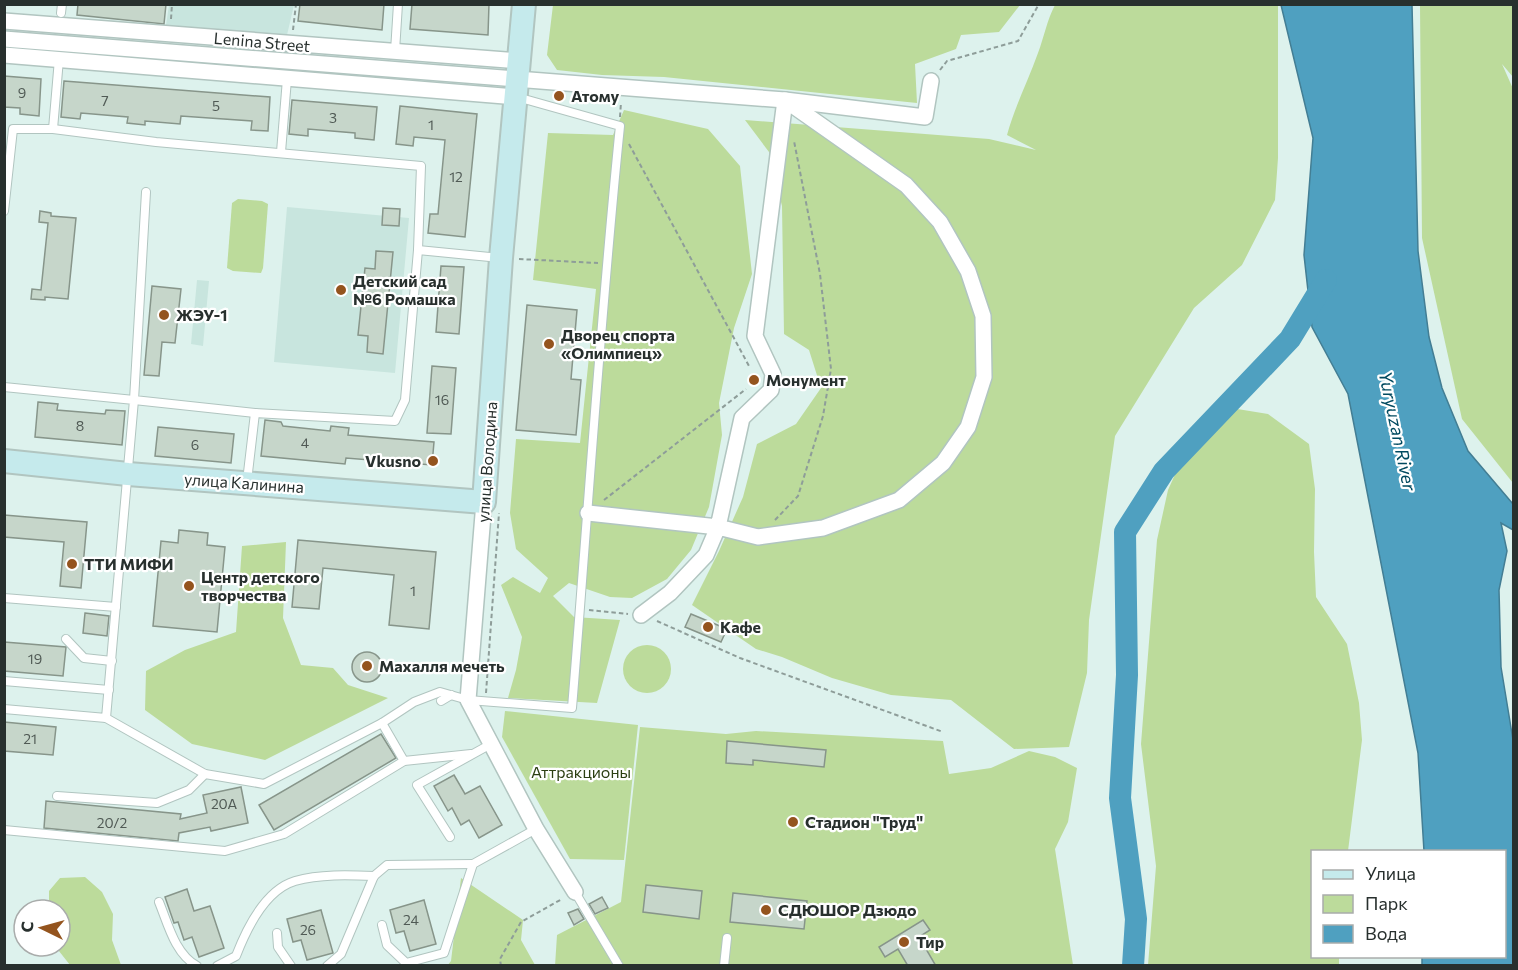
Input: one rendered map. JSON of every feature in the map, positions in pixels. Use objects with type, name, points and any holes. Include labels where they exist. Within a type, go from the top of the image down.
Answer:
[{"type":"street","name":"улица Володина","points":[[468,700],[501,258],[524,4]]},
{"type":"street","name":"Lenina Street","points":[[4,21],[395,51],[518,79]]},
{"type":"street","points":[[4,39],[785,100],[925,117],[930,81]]},
{"type":"street","name":"Lenina Street","points":[[4,55],[287,79],[518,79]]},
{"type":"street","points":[[641,615],[670,593],[706,555],[718,528],[742,418],[771,390],[773,374],[755,336],[785,100]]},
{"type":"street","points":[[588,513],[718,528],[758,537],[823,528],[898,500],[943,463],[968,427],[984,377],[983,316],[968,271],[940,222],[906,185],[785,100]]},
{"type":"street","name":"улица Калинина","points":[[4,461],[128,474],[484,502]]},
{"type":"street","points":[[468,700],[536,829],[575,892]]},
{"type":"lane","points":[[395,51],[398,4]]},
{"type":"lane","points":[[53,129],[59,59]]},
{"type":"lane","points":[[281,152],[287,79]]},
{"type":"lane","points":[[4,709],[106,718],[206,774],[264,784],[382,723],[414,702],[440,692],[468,700],[572,708],[606,264],[620,126],[518,79]]},
{"type":"lane","points":[[4,211],[13,129],[53,129],[156,142],[421,166],[418,250],[405,400],[395,421],[255,412],[4,387]]},
{"type":"lane","points":[[106,718],[134,400],[146,192]]},
{"type":"lane","points":[[418,250],[501,258]]},
{"type":"lane","points":[[247,483],[255,412]]},
{"type":"lane","points":[[4,598],[116,608]]},
{"type":"lane","points":[[66,639],[84,658],[112,661]]},
{"type":"lane","points":[[4,681],[109,690]]},
{"type":"lane","points":[[441,701],[452,695]]},
{"type":"lane","points":[[382,723],[404,761]]},
{"type":"lane","points":[[450,837],[417,785],[491,744]]},
{"type":"lane","points":[[4,830],[225,851],[284,834],[404,761],[471,754]]},
{"type":"lane","points":[[57,796],[157,803],[189,790],[206,774]]},
{"type":"lane","points":[[327,966],[341,954],[374,876],[387,865],[472,864],[536,829]]},
{"type":"lane","points":[[382,925],[387,945],[406,963],[444,952],[472,864]]},
{"type":"lane","points":[[217,966],[236,956],[245,932],[269,898],[293,882],[337,875],[374,876]]},
{"type":"lane","points":[[575,892],[620,966]]},
{"type":"lane","points":[[159,902],[172,935],[186,960],[197,966]]},
{"type":"lane","points":[[277,933],[278,947],[291,966]]},
{"type":"lane","points":[[724,966],[727,938]]},
{"type":"path","points":[[292,44],[296,4]]},
{"type":"path","points":[[930,81],[947,61],[1018,41],[1040,4]]},
{"type":"path","points":[[622,87],[620,126],[749,366]]},
{"type":"path","points":[[758,537],[798,496],[823,416],[831,369],[820,274],[792,132]]},
{"type":"path","points":[[501,258],[606,264]]},
{"type":"path","points":[[588,513],[746,389]]},
{"type":"path","points":[[580,609],[641,615],[740,658],[943,732]]},
{"type":"path","points":[[501,966],[500,959],[521,922],[575,892]]},
{"type":"shaded area","points":[[169,4],[294,5],[287,35],[166,25]]},
{"type":"shaded area","name":"Детский сад №6 Ромашка","points":[[287,207],[409,218],[395,373],[274,362]]},
{"type":"shaded area","points":[[197,280],[209,281],[203,346],[191,344]]},
{"type":"green space","points":[[553,4],[1020,5],[999,32],[961,35],[956,49],[915,64],[917,103],[664,77],[602,75],[557,70],[547,55]]},
{"type":"green space","points":[[1055,5],[1278,5],[1278,158],[1275,200],[1242,265],[1194,308],[1115,436],[1089,620],[1087,673],[1069,747],[1014,749],[951,700],[891,695],[832,678],[756,649],[692,605],[743,497],[757,444],[796,424],[821,388],[809,350],[784,334],[782,206],[769,152],[745,120],[989,139],[1036,150],[1007,135]]},
{"type":"green space","points":[[1420,5],[1513,5],[1513,77],[1502,64],[1514,91],[1513,483],[1462,419],[1422,238]]},
{"type":"green space","points":[[624,110],[708,129],[740,166],[752,274],[734,328],[719,403],[722,435],[709,507],[691,550],[667,579],[632,598],[610,597],[569,583],[553,596],[574,617],[620,620],[597,703],[508,698],[522,637],[501,585],[513,577],[540,593],[548,578],[516,549],[510,513],[516,439],[580,443],[596,289],[533,280],[548,133],[613,135]]},
{"type":"green space","points":[[238,199],[262,201],[268,204],[261,273],[233,271],[227,268],[232,203]]},
{"type":"green space","points":[[1219,406],[1268,414],[1309,444],[1315,489],[1316,597],[1347,644],[1359,703],[1362,740],[1348,850],[1311,850],[1311,958],[1339,958],[1339,965],[1148,965],[1156,866],[1141,744],[1157,540],[1168,490],[1191,439]]},
{"type":"green space","points":[[286,542],[283,618],[301,665],[333,668],[348,685],[388,698],[265,760],[192,744],[145,710],[146,671],[185,650],[236,632],[242,546]]},
{"type":"green space","points":[[647,645],[664,652],[671,669],[664,686],[647,693],[630,686],[623,669],[630,652]]},
{"type":"green space","name":"Аттракционы","points":[[505,711],[638,725],[624,860],[570,859],[502,737]]},
{"type":"green space","name":"Стадион \"Труд\"","points":[[640,727],[726,734],[756,731],[943,741],[949,774],[991,768],[1029,751],[1055,757],[1077,768],[1068,822],[1055,849],[1073,965],[555,966],[557,935],[621,902]]},
{"type":"green space","points":[[85,877],[102,892],[113,914],[112,940],[121,965],[70,965],[64,958],[72,958],[72,898],[49,898],[49,891],[60,878]]},
{"type":"green space","points":[[461,878],[523,920],[521,940],[535,965],[447,966],[451,961]]},
{"type":"water","name":"Yuryuzan River","points":[[1281,5],[1412,5],[1418,251],[1429,337],[1442,388],[1468,451],[1513,504],[1513,530],[1501,523],[1507,551],[1499,590],[1501,667],[1514,746],[1513,965],[1422,965],[1422,958],[1506,958],[1506,850],[1424,850],[1418,753],[1348,394],[1312,327],[1304,255],[1313,138]]},
{"type":"building","points":[[78,4],[166,4],[164,24],[77,15]]},
{"type":"building","points":[[300,4],[384,4],[382,30],[298,21]]},
{"type":"building","points":[[412,4],[489,4],[488,35],[410,29]]},
{"type":"building","points":[[4,76],[41,79],[39,116],[20,114],[20,108],[4,107]]},
{"type":"building","points":[[64,81],[270,97],[268,131],[251,130],[252,121],[181,116],[180,124],[145,121],[145,125],[127,123],[128,117],[81,113],[80,119],[61,117]]},
{"type":"building","points":[[292,100],[377,107],[374,140],[355,138],[355,133],[308,129],[308,136],[289,134]]},
{"type":"building","points":[[400,106],[477,114],[465,237],[428,233],[430,214],[438,214],[445,140],[414,137],[413,146],[396,144]]},
{"type":"building","points":[[383,208],[400,209],[399,226],[382,225]]},
{"type":"building","points":[[40,211],[51,213],[51,216],[76,218],[68,299],[45,297],[45,300],[31,299],[32,289],[41,290],[48,223],[39,222]]},
{"type":"building","points":[[376,251],[393,252],[383,354],[367,352],[368,336],[358,335],[365,268],[375,269]]},
{"type":"building","points":[[441,266],[464,267],[459,334],[436,332]]},
{"type":"building","name":"ЖЭУ-1","points":[[152,286],[181,289],[175,343],[162,342],[159,376],[144,375]]},
{"type":"building","name":"Дворец спорта «Олимпиец»","points":[[527,305],[577,310],[571,379],[581,380],[576,435],[516,430]]},
{"type":"building","points":[[432,366],[456,368],[451,434],[427,433]]},
{"type":"building","points":[[38,402],[58,404],[57,410],[105,414],[106,410],[125,411],[122,445],[35,437]]},
{"type":"building","points":[[265,420],[281,422],[283,426],[330,431],[331,426],[349,428],[348,435],[434,442],[432,465],[346,458],[345,464],[261,456]]},
{"type":"building","points":[[158,427],[234,434],[231,463],[155,456]]},
{"type":"building","name":"ТТИ МИФИ","points":[[4,515],[87,522],[81,588],[60,586],[64,542],[4,537]]},
{"type":"building","name":"Центр детского творчества","points":[[179,530],[208,533],[207,545],[225,547],[217,632],[153,626],[161,541],[178,543]]},
{"type":"building","points":[[298,540],[436,552],[429,629],[389,625],[394,575],[323,568],[319,609],[292,607]]},
{"type":"building","points":[[85,613],[109,616],[107,636],[83,633]]},
{"type":"building","points":[[691,614],[727,629],[721,642],[685,627]]},
{"type":"building","points":[[4,642],[66,647],[63,676],[4,671]]},
{"type":"building","name":"Махалля мечеть","points":[[367,652],[378,656],[382,667],[378,678],[367,682],[356,678],[352,667],[356,656]]},
{"type":"building","points":[[4,722],[56,727],[53,755],[4,751]]},
{"type":"building","points":[[381,734],[396,758],[274,830],[259,805]]},
{"type":"building","points":[[727,741],[826,750],[824,767],[753,760],[753,765],[726,763]]},
{"type":"building","points":[[454,775],[465,794],[480,786],[502,825],[479,838],[469,820],[461,825],[452,808],[448,811],[434,786]]},
{"type":"building","points":[[241,787],[248,823],[211,831],[210,827],[179,833],[178,841],[44,828],[46,801],[181,814],[180,819],[207,813],[203,795]]},
{"type":"building","points":[[646,885],[702,891],[699,919],[643,912]]},
{"type":"building","points":[[187,889],[194,911],[210,906],[224,948],[199,957],[192,937],[184,940],[178,922],[174,923],[165,897]]},
{"type":"building","points":[[733,893],[807,901],[804,929],[730,922]]},
{"type":"building","points":[[602,897],[608,908],[595,914],[589,904]]},
{"type":"building","points":[[424,900],[436,944],[410,951],[404,931],[396,933],[390,910]]},
{"type":"building","points":[[578,909],[584,919],[574,925],[568,913]]},
{"type":"building","points":[[321,910],[333,953],[307,960],[301,940],[293,942],[287,919]]},
{"type":"building","name":"Тир","points":[[923,920],[930,930],[919,937],[936,966],[908,966],[898,949],[885,957],[879,947]]},
{"type":"waterway","points":[[1133,966],[1136,919],[1120,798],[1127,675],[1125,532],[1164,471],[1290,339],[1326,280]]},
{"type":"place","name":"Атому","points":[[559,96]]},
{"type":"place","name":"Детский сад №6 Ромашка","points":[[341,290]]},
{"type":"place","name":"ЖЭУ-1","points":[[164,315]]},
{"type":"place","name":"Дворец спорта «Олимпиец»","points":[[549,344]]},
{"type":"place","name":"Монумент","points":[[754,380]]},
{"type":"place","name":"Vkusno","points":[[433,461]]},
{"type":"place","name":"ТТИ МИФИ","points":[[72,564]]},
{"type":"place","name":"Центр детского творчества","points":[[189,586]]},
{"type":"place","name":"Кафе","points":[[708,627]]},
{"type":"place","name":"Махалля мечеть","points":[[367,666]]},
{"type":"place","name":"Стадион \"Труд\"","points":[[793,822]]},
{"type":"place","name":"СДЮШОР Дзюдо","points":[[766,910]]},
{"type":"place","name":"Тир","points":[[904,942]]}]
